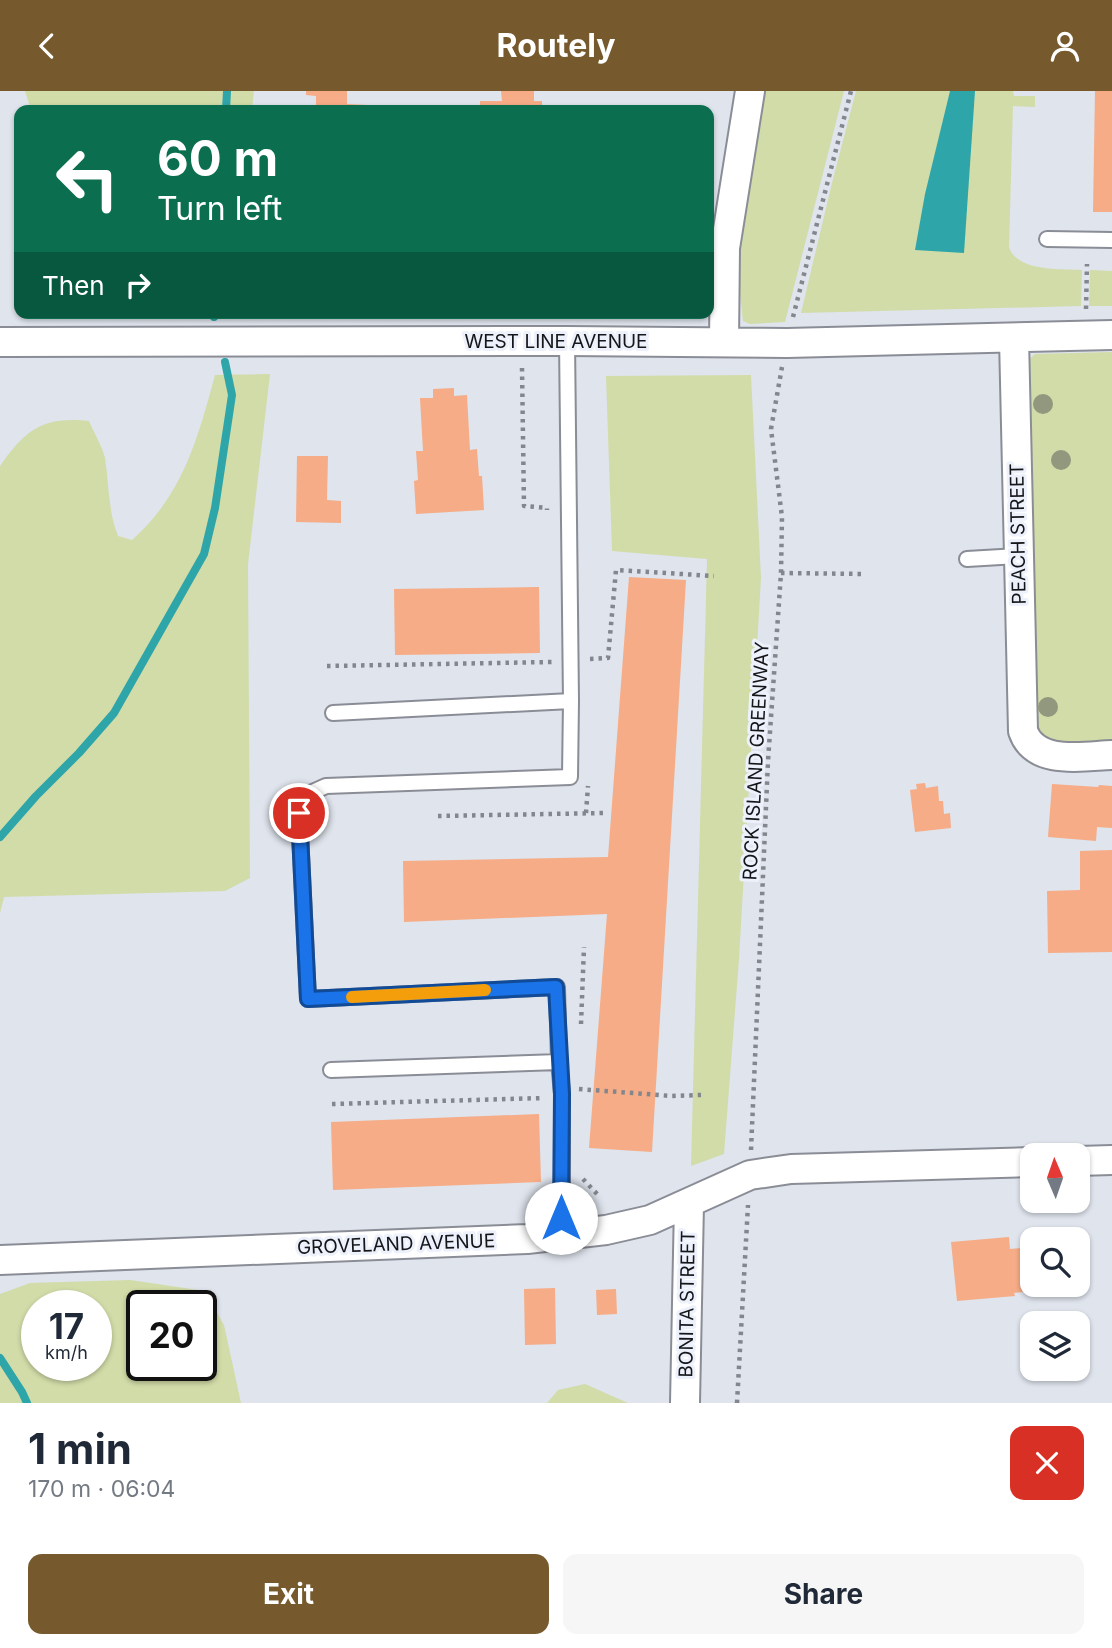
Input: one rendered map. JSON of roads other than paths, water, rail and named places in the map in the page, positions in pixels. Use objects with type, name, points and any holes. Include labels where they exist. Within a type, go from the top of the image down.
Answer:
[{"type":"street","points":[[724,342],[725,248],[750,91]]},
{"type":"street","name":"WEST LINE AVENUE","points":[[0,342],[811,343],[1112,335]]},
{"type":"street","name":"PEACH STREET","points":[[1014,338],[1023,731],[1033,748],[1049,755],[1112,755]]},
{"type":"street","points":[[1090,1161],[1112,1160]]},
{"type":"street","name":"GROVELAND AVENUE","points":[[0,1260],[562,1235],[606,1230],[650,1220],[750,1175],[791,1169],[1020,1162]]},
{"type":"street","name":"BONITA STREET","points":[[685,1403],[689,1204]]},
{"type":"lane","points":[[1047,240],[1112,240]]},
{"type":"lane","points":[[562,1235],[562,1094],[556,987],[308,999],[299,813],[306,795],[326,786],[570,777],[567,341]]},
{"type":"lane","points":[[967,559],[1018,556]]},
{"type":"lane","points":[[333,713],[571,701]]},
{"type":"lane","points":[[331,1070],[559,1062]]},
{"type":"water","points":[[950,91],[975,91],[964,253],[915,250],[925,194]]},
{"type":"waterway","points":[[226,105],[227,91]]},
{"type":"waterway","points":[[0,837],[114,713],[204,554],[215,508],[232,395],[225,362]]},
{"type":"waterway","points":[[0,1358],[27,1403]]}]
